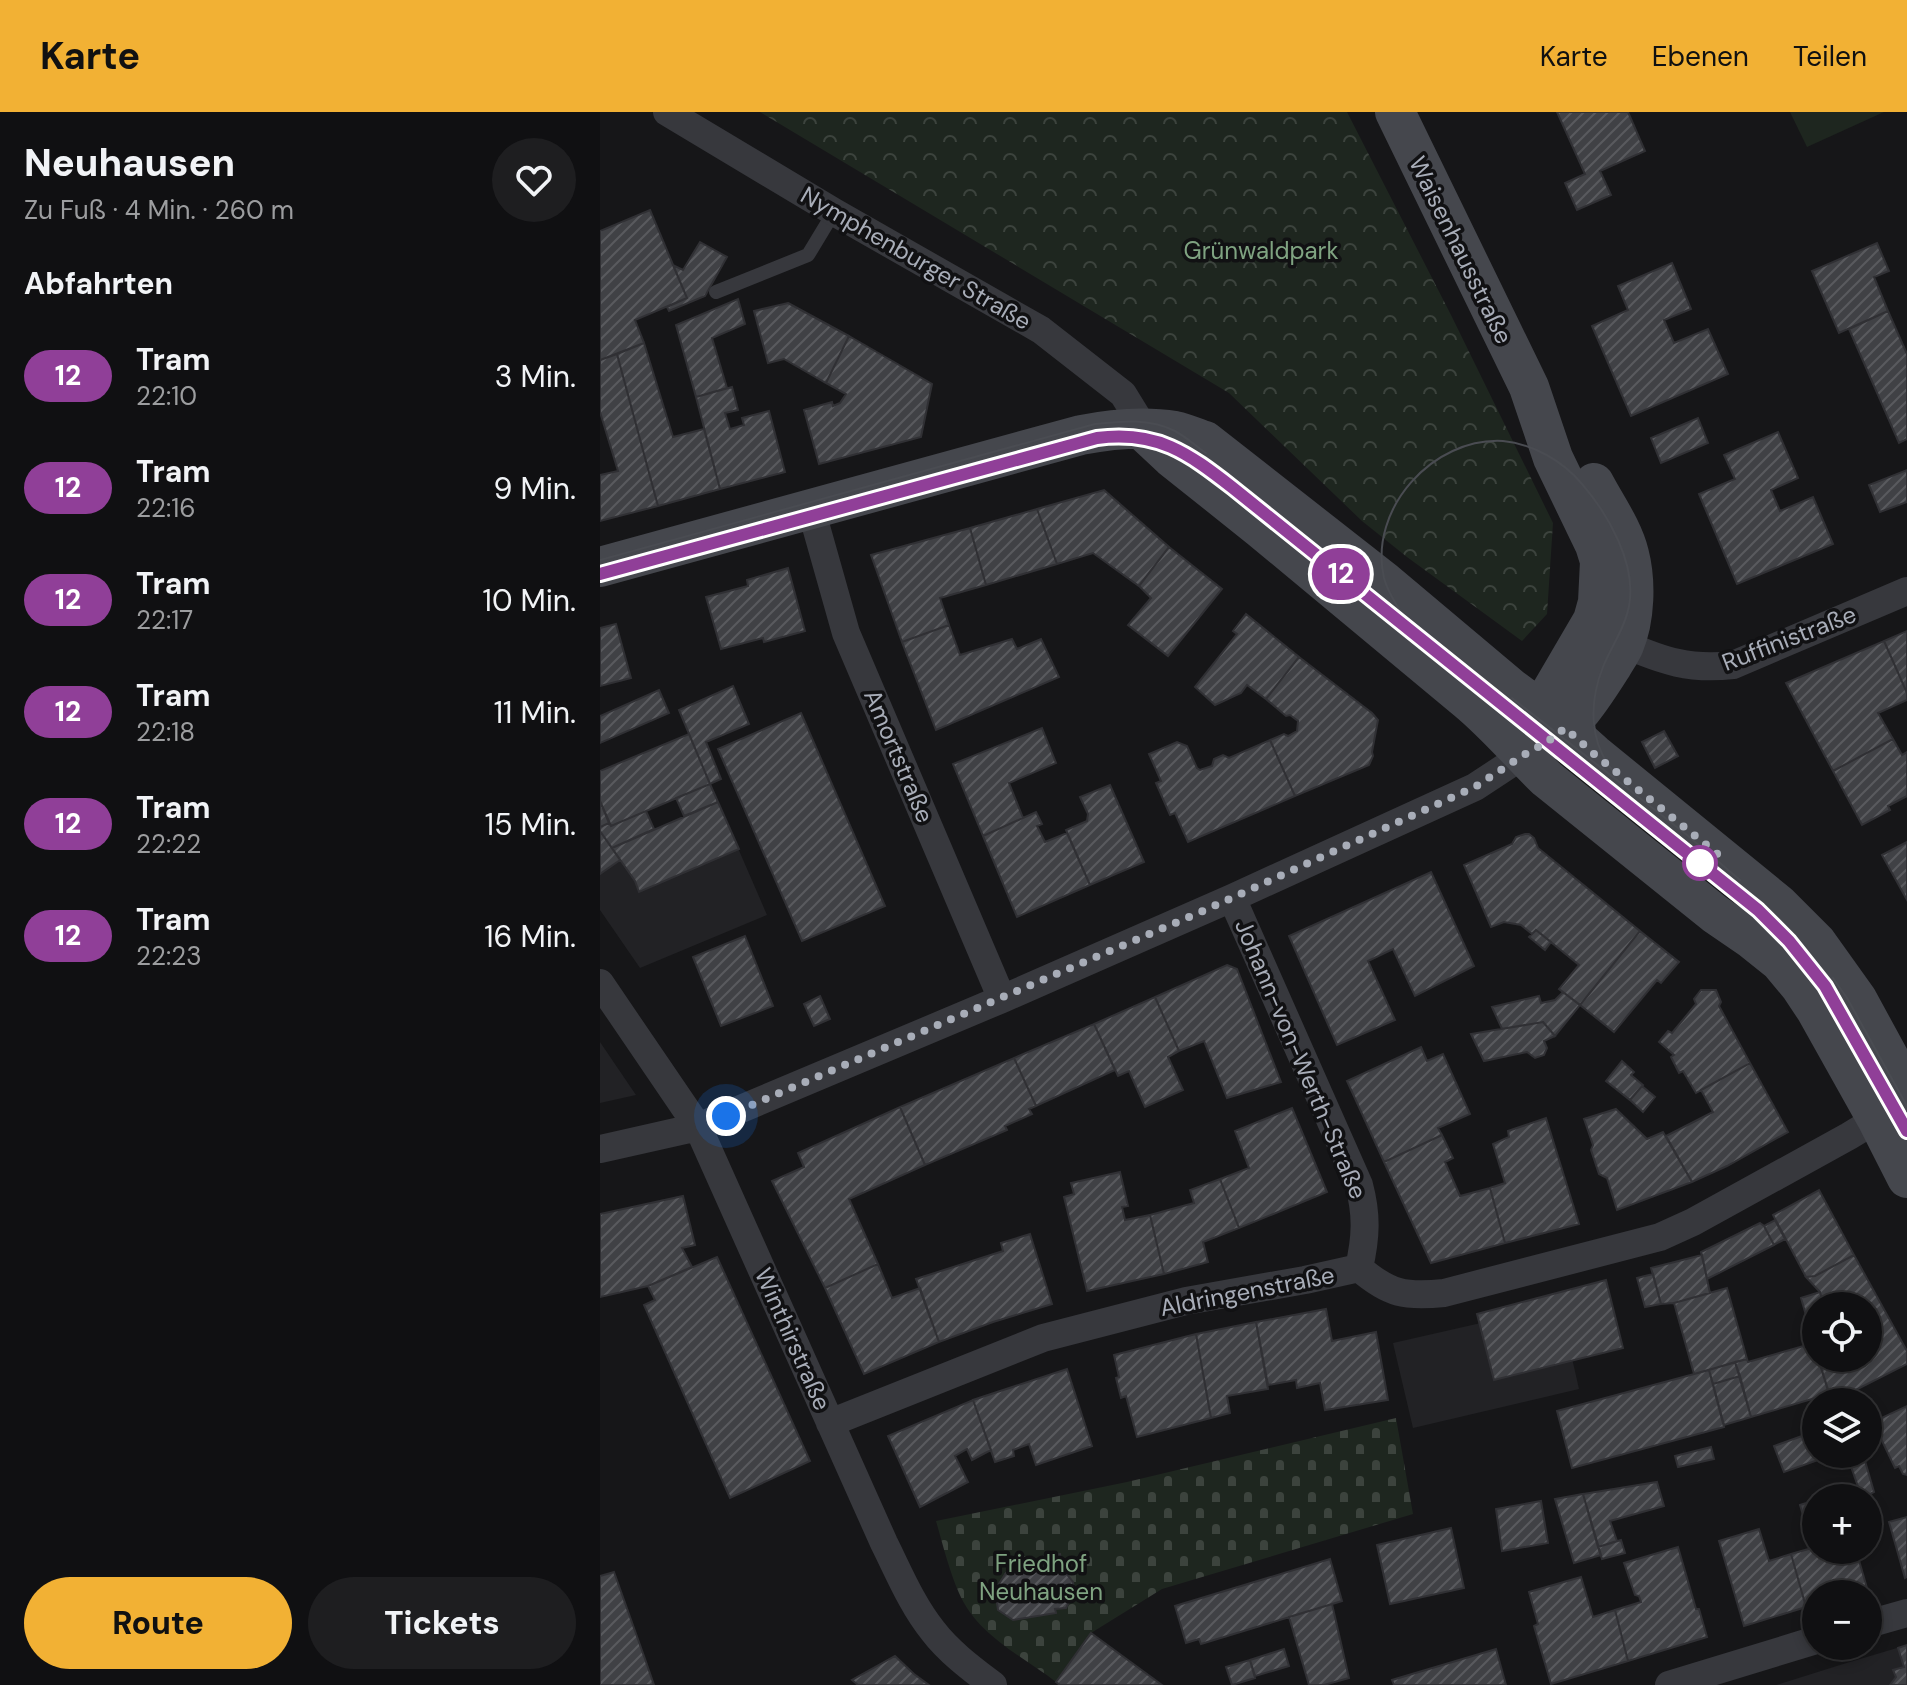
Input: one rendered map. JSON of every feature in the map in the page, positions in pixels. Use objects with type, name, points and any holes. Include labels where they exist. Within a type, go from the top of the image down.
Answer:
[{"type":"main road","name":"Waisenhausstraße","points":[[1395,112],[1529,387],[1553,458],[1600,561],[1598,602],[1593,620],[1553,719],[1522,756]]},
{"type":"main road","name":"Waisenhausstraße","points":[[1529,387],[1588,473],[1621,532],[1629,553],[1634,591],[1624,644],[1595,693],[1553,719]]},
{"type":"main road","points":[[600,567],[1081,435],[1106,430],[1141,429],[1175,431],[1205,441],[1385,582],[1778,904],[1817,943],[1857,999],[1906,1087]]},
{"type":"main road","name":"Nymphenburger Straße","points":[[1141,429],[1488,718],[1547,779],[1780,962],[1816,1010],[1907,1178]]},
{"type":"street","name":"Nymphenburger Straße","points":[[667,112],[1041,330],[1123,394],[1141,429]]},
{"type":"street","name":"Amortstraße","points":[[811,509],[846,633],[1002,999]]},
{"type":"street","name":"Ruffinistraße","points":[[1624,644],[1656,658],[1693,667],[1733,665],[1907,591]]},
{"type":"street","points":[[600,1149],[698,1127],[1002,999],[1475,787],[1522,756]]},
{"type":"street","name":"Johann-von-Werth-Straße","points":[[1232,898],[1359,1185],[1366,1213],[1359,1268]]},
{"type":"street","name":"Winthirstraße","points":[[600,983],[698,1127],[884,1543],[912,1598],[933,1631],[969,1667],[993,1685]]},
{"type":"street","name":"Aldringenstraße","points":[[830,1423],[1043,1338],[1186,1301],[1359,1268],[1384,1288],[1400,1293],[1444,1293],[1660,1237],[1706,1215],[1877,1119]]},
{"type":"street","points":[[1882,1620],[1907,1613]]},
{"type":"street","points":[[1669,1685],[1802,1644]]},
{"type":"lane","points":[[716,292],[808,255],[834,212]]},
{"type":"shaded area","points":[[718,802],[767,915],[640,968],[600,910],[600,831],[612,848]]},
{"type":"shaded area","points":[[600,1042],[636,1095],[600,1103]]},
{"type":"shaded area","points":[[1560,1305],[1579,1389],[1413,1428],[1393,1343]]},
{"type":"shaded area","points":[[1907,1645],[1907,1685],[1776,1685],[1857,1660],[1882,1660],[1882,1652]]},
{"type":"green space","name":"Grünwaldpark","points":[[760,112],[1347,112],[1553,523],[1547,614],[1522,641],[1362,521],[1229,393]]},
{"type":"green space","points":[[1790,112],[1884,112],[1807,147]]},
{"type":"green space","name":"Friedhof Neuhausen","points":[[1396,1418],[1413,1514],[1162,1589],[1091,1633],[1056,1682],[1002,1644],[967,1608],[952,1575],[936,1521],[1127,1482]]},
{"type":"building","points":[[1557,112],[1628,112],[1645,151],[1600,171],[1611,195],[1577,210],[1565,183],[1585,174]]},
{"type":"building","points":[[650,210],[687,298],[635,320],[644,343],[600,360],[600,231]]},
{"type":"building","points":[[700,242],[727,257],[705,296],[669,311],[667,307],[687,298],[673,265],[683,270]]},
{"type":"building","points":[[1877,243],[1889,271],[1874,277],[1888,311],[1839,333],[1812,271]]},
{"type":"building","points":[[1672,263],[1691,309],[1664,320],[1674,343],[1708,329],[1728,374],[1631,416],[1592,326],[1628,310],[1618,286]]},
{"type":"building","points":[[738,299],[745,324],[712,338],[727,388],[696,397],[676,325]]},
{"type":"building","points":[[788,303],[849,336],[826,383],[784,359],[768,363],[754,311]]},
{"type":"building","points":[[1888,311],[1907,354],[1907,439],[1899,443],[1849,329]]},
{"type":"building","points":[[849,336],[932,384],[921,437],[819,464],[804,410],[832,402],[833,406],[840,403],[846,394],[826,383]]},
{"type":"building","points":[[644,343],[673,437],[704,429],[720,489],[658,506],[617,354]]},
{"type":"building","points":[[617,354],[658,506],[600,521],[600,475],[618,471],[600,412],[600,360]]},
{"type":"building","points":[[732,387],[738,410],[725,413],[730,429],[744,425],[742,418],[769,411],[785,472],[720,489],[696,397]]},
{"type":"building","points":[[1698,418],[1708,443],[1661,463],[1651,438]]},
{"type":"building","points":[[1778,432],[1798,478],[1771,490],[1780,511],[1813,497],[1833,544],[1737,584],[1699,494],[1735,479],[1724,455]]},
{"type":"building","points":[[1907,470],[1907,502],[1880,512],[1869,485]]},
{"type":"building","points":[[1104,490],[1169,547],[1139,586],[1093,553],[1057,564],[1037,509]]},
{"type":"building","points":[[1037,509],[1057,564],[986,585],[970,528]]},
{"type":"building","points":[[970,528],[986,585],[940,598],[949,625],[902,642],[871,555]]},
{"type":"building","points":[[1169,547],[1222,589],[1168,656],[1128,625],[1151,598],[1139,586]]},
{"type":"building","points":[[788,568],[805,631],[721,649],[706,597],[748,586],[747,580]]},
{"type":"building","points":[[1246,614],[1299,657],[1266,699],[1247,685],[1241,693],[1215,705],[1195,687],[1237,634],[1233,631]]},
{"type":"building","points":[[616,624],[631,678],[600,686],[600,628]]},
{"type":"building","points":[[949,625],[960,655],[1012,639],[1017,649],[1041,639],[1059,677],[936,730],[902,642]]},
{"type":"building","points":[[1907,631],[1907,693],[1884,641]]},
{"type":"building","points":[[1884,641],[1907,693],[1907,700],[1878,713],[1893,739],[1833,771],[1786,683]]},
{"type":"building","points":[[1299,657],[1378,720],[1369,765],[1295,796],[1270,740],[1297,731],[1298,721],[1290,715],[1286,716],[1266,699]]},
{"type":"building","points":[[733,686],[749,724],[706,742],[721,779],[710,784],[679,710]]},
{"type":"building","points":[[659,690],[669,713],[600,743],[600,716]]},
{"type":"building","points":[[801,713],[885,906],[802,941],[718,749]]},
{"type":"building","points":[[1042,728],[1056,763],[1009,783],[1023,818],[983,836],[953,764]]},
{"type":"building","points":[[1664,731],[1678,756],[1655,768],[1642,742]]},
{"type":"building","points":[[689,734],[710,784],[611,826],[600,801],[600,771]]},
{"type":"building","points":[[1893,739],[1902,755],[1907,752],[1907,796],[1888,806],[1890,810],[1862,825],[1833,771]]},
{"type":"building","points":[[1270,740],[1295,796],[1188,842],[1175,813],[1170,815],[1156,783],[1161,781],[1149,754],[1177,742],[1187,746],[1200,770],[1212,766],[1214,759],[1223,755],[1229,758]]},
{"type":"building","points":[[710,784],[718,802],[684,816],[676,798]]},
{"type":"building","points":[[1110,785],[1144,862],[1090,885],[1066,830],[1087,821],[1088,814],[1080,797]]},
{"type":"building","points":[[600,801],[609,823],[600,827]]},
{"type":"building","points":[[718,802],[739,849],[639,892],[612,848]]},
{"type":"building","points":[[646,811],[654,829],[612,848],[600,827],[609,823],[611,826]]},
{"type":"building","points":[[1036,812],[1042,824],[1037,826],[1045,842],[1067,833],[1090,885],[1017,917],[983,836]]},
{"type":"building","points":[[600,831],[620,860],[600,874]]},
{"type":"building","points":[[1525,834],[1534,838],[1538,848],[1640,931],[1580,1005],[1559,989],[1579,965],[1536,930],[1532,934],[1521,925],[1504,922],[1491,927],[1464,865],[1512,844],[1516,837]]},
{"type":"building","points":[[1907,842],[1907,900],[1882,855]]},
{"type":"building","points":[[1431,872],[1474,966],[1415,996],[1393,949],[1368,961],[1395,1020],[1337,1045],[1289,936]]},
{"type":"building","points":[[1536,930],[1551,942],[1545,950],[1529,937]]},
{"type":"building","points":[[1640,931],[1679,962],[1661,983],[1657,980],[1614,1032],[1580,1005]]},
{"type":"building","points":[[745,936],[773,1006],[721,1026],[693,957]]},
{"type":"building","points":[[1227,965],[1237,969],[1281,1082],[1227,1098],[1204,1041],[1179,1051],[1155,997]]},
{"type":"building","points":[[1701,990],[1716,990],[1721,1002],[1719,1006],[1750,1063],[1696,1093],[1683,1071],[1679,1073],[1671,1057],[1674,1055],[1659,1042],[1668,1031],[1672,1033],[1696,1004],[1694,999]]},
{"type":"building","points":[[1563,992],[1580,1005],[1555,1036],[1543,1022],[1502,1029],[1492,1007],[1539,996],[1541,1003],[1555,1000]]},
{"type":"building","points":[[820,996],[830,1019],[814,1026],[804,1004]]},
{"type":"building","points":[[1155,997],[1179,1051],[1168,1057],[1183,1090],[1145,1107],[1129,1071],[1118,1076],[1094,1024]]},
{"type":"building","points":[[1543,1022],[1555,1036],[1544,1041],[1547,1048],[1544,1055],[1535,1058],[1527,1052],[1484,1061],[1471,1034]]},
{"type":"building","points":[[1094,1024],[1115,1070],[1036,1106],[1014,1058]]},
{"type":"building","points":[[1421,1047],[1427,1061],[1443,1054],[1470,1114],[1438,1128],[1442,1135],[1384,1162],[1347,1081]]},
{"type":"building","points":[[1014,1058],[1036,1106],[1029,1109],[1032,1114],[1005,1126],[1007,1130],[925,1165],[900,1107]]},
{"type":"building","points":[[1622,1061],[1634,1072],[1631,1075],[1643,1085],[1630,1100],[1606,1081]]},
{"type":"building","points":[[1750,1063],[1788,1132],[1692,1182],[1666,1136],[1713,1112],[1701,1090]]},
{"type":"building","points":[[1642,1086],[1655,1097],[1643,1112],[1630,1100]]},
{"type":"building","points":[[900,1107],[925,1165],[849,1199],[878,1264],[825,1288],[772,1181],[804,1167],[798,1153]]},
{"type":"building","points":[[1292,1108],[1327,1192],[1239,1228],[1220,1179],[1249,1168],[1235,1131]]},
{"type":"building","points":[[1616,1109],[1647,1139],[1663,1132],[1692,1182],[1617,1210],[1607,1178],[1599,1174],[1584,1119]]},
{"type":"building","points":[[1546,1118],[1579,1224],[1505,1243],[1490,1188],[1505,1183],[1493,1144],[1509,1137],[1508,1131]]},
{"type":"building","points":[[1442,1135],[1453,1158],[1445,1162],[1460,1196],[1490,1188],[1505,1243],[1431,1263],[1384,1162]]},
{"type":"building","points":[[1120,1172],[1128,1206],[1122,1207],[1125,1220],[1150,1215],[1164,1274],[1087,1291],[1064,1197],[1074,1194],[1071,1183]]},
{"type":"building","points":[[1220,1179],[1239,1228],[1203,1242],[1208,1262],[1164,1274],[1150,1215],[1194,1203],[1190,1190]]},
{"type":"building","points":[[1819,1190],[1854,1255],[1815,1276],[1806,1277],[1773,1215]]},
{"type":"building","points":[[683,1196],[695,1245],[682,1248],[692,1267],[648,1286],[600,1297],[600,1214]]},
{"type":"building","points":[[1775,1220],[1785,1239],[1774,1245],[1764,1226]]},
{"type":"building","points":[[1760,1223],[1774,1245],[1707,1279],[1701,1252]]},
{"type":"building","points":[[1030,1234],[1052,1304],[939,1342],[916,1279],[1003,1251],[1001,1243]]},
{"type":"building","points":[[1702,1255],[1710,1293],[1661,1304],[1651,1268]]},
{"type":"building","points":[[1854,1255],[1874,1292],[1820,1292],[1806,1277],[1815,1276]]},
{"type":"building","points":[[717,1257],[810,1461],[730,1498],[644,1305],[655,1300],[648,1286]]},
{"type":"building","points":[[878,1264],[892,1298],[920,1288],[939,1342],[864,1374],[825,1288]]},
{"type":"building","points":[[1653,1274],[1661,1304],[1645,1307],[1637,1278]]},
{"type":"building","points":[[1606,1280],[1623,1348],[1494,1380],[1477,1314]]},
{"type":"building","points":[[1727,1288],[1747,1359],[1694,1374],[1674,1303]]},
{"type":"building","points":[[1882,1306],[1907,1351],[1907,1364],[1860,1388],[1828,1388],[1822,1372],[1882,1372]]},
{"type":"building","points":[[1326,1309],[1332,1341],[1376,1332],[1388,1400],[1325,1410],[1320,1383],[1297,1388],[1296,1380],[1268,1385],[1256,1322]]},
{"type":"building","points":[[1256,1322],[1268,1389],[1227,1396],[1230,1413],[1211,1418],[1196,1334]]},
{"type":"building","points":[[1196,1334],[1211,1418],[1137,1437],[1126,1396],[1121,1398],[1114,1355]]},
{"type":"building","points":[[1802,1346],[1802,1372],[1822,1372],[1827,1388],[1802,1388],[1802,1402],[1751,1417],[1735,1362],[1747,1359],[1748,1362]]},
{"type":"building","points":[[1735,1362],[1740,1376],[1713,1384],[1709,1370]]},
{"type":"building","points":[[1067,1369],[1092,1446],[1036,1465],[1029,1444],[1013,1450],[1014,1456],[995,1462],[973,1400]]},
{"type":"building","points":[[1709,1370],[1724,1427],[1572,1468],[1557,1411]]},
{"type":"building","points":[[1740,1376],[1751,1417],[1724,1425],[1713,1384]]},
{"type":"building","points":[[973,1400],[991,1450],[972,1460],[967,1449],[955,1456],[968,1482],[920,1507],[888,1436]]},
{"type":"building","points":[[1907,1406],[1907,1475],[1899,1466],[1895,1468],[1882,1441],[1882,1418]]},
{"type":"building","points":[[1802,1436],[1802,1466],[1784,1472],[1774,1446]]},
{"type":"building","points":[[1711,1447],[1714,1459],[1678,1467],[1675,1456]]},
{"type":"building","points":[[1852,1468],[1867,1468],[1872,1484],[1857,1484]]},
{"type":"building","points":[[1657,1482],[1664,1506],[1610,1521],[1617,1541],[1598,1547],[1583,1494]]},
{"type":"building","points":[[1583,1494],[1601,1555],[1574,1563],[1555,1499]]},
{"type":"building","points":[[1541,1501],[1548,1543],[1502,1551],[1496,1509]]},
{"type":"building","points":[[1907,1517],[1907,1577],[1905,1578],[1889,1522]]},
{"type":"building","points":[[1451,1528],[1464,1588],[1390,1604],[1377,1545]]},
{"type":"building","points":[[1759,1529],[1769,1561],[1791,1554],[1802,1593],[1802,1608],[1744,1626],[1719,1541]]},
{"type":"building","points":[[1621,1540],[1625,1553],[1602,1559],[1598,1547]]},
{"type":"building","points":[[1678,1547],[1707,1637],[1628,1661],[1615,1610],[1641,1602],[1635,1595],[1624,1563]]},
{"type":"building","points":[[1802,1551],[1802,1564],[1860,1564],[1865,1580],[1802,1580],[1802,1593],[1791,1554]]},
{"type":"building","points":[[1060,1554],[1062,1568],[1073,1582],[1074,1592],[1066,1608],[1055,1609],[1056,1613],[1013,1620],[998,1610],[995,1590],[1006,1573],[1045,1567],[1044,1556]]},
{"type":"building","points":[[1330,1559],[1342,1601],[1201,1644],[1199,1639],[1186,1643],[1175,1606]]},
{"type":"building","points":[[614,1572],[654,1685],[600,1685],[600,1576]]},
{"type":"building","points":[[1581,1577],[1593,1617],[1615,1610],[1628,1661],[1551,1684],[1534,1626],[1538,1624],[1529,1592]]},
{"type":"building","points":[[1332,1604],[1349,1678],[1324,1685],[1309,1685],[1289,1617]]},
{"type":"building","points":[[1091,1633],[1162,1685],[1060,1685],[1056,1682]]},
{"type":"building","points":[[1907,1645],[1907,1685],[1890,1685],[1896,1677],[1893,1670],[1904,1667],[1898,1648]]},
{"type":"building","points":[[1284,1649],[1289,1666],[1255,1676],[1250,1660]]},
{"type":"building","points":[[1496,1649],[1506,1685],[1394,1685],[1392,1680]]},
{"type":"building","points":[[895,1656],[929,1685],[858,1685],[852,1680]]},
{"type":"building","points":[[1250,1660],[1255,1678],[1232,1685],[1226,1667]]},
{"type":"tram line","points":[[600,560],[1095,424],[1125,421],[1155,424],[1175,431],[1206,453]]},
{"type":"tram line","points":[[600,574],[1097,438],[1137,437],[1171,446],[1233,488],[1758,910],[1789,941],[1825,986],[1907,1131]]},
{"type":"tram line","name":"12","points":[[600,574],[1097,438],[1149,438],[1174,448],[1202,463],[1758,910],[1801,954],[1825,986],[1907,1131]]},
{"type":"tram line","points":[[1407,621],[1386,584],[1382,552],[1386,527],[1396,503],[1411,482],[1430,464],[1453,451],[1477,443],[1514,443],[1557,461],[1592,496],[1618,540],[1629,573],[1627,614],[1603,667],[1595,694],[1596,735],[1605,760],[1613,771]]},
{"type":"tram line","points":[[1512,698],[1740,880]]},
{"type":"tram line","points":[[1833,978],[1907,1106]]},
{"type":"route","points":[[726,1116],[1203,911],[1475,787],[1565,728],[1720,856],[1700,863]]}]
